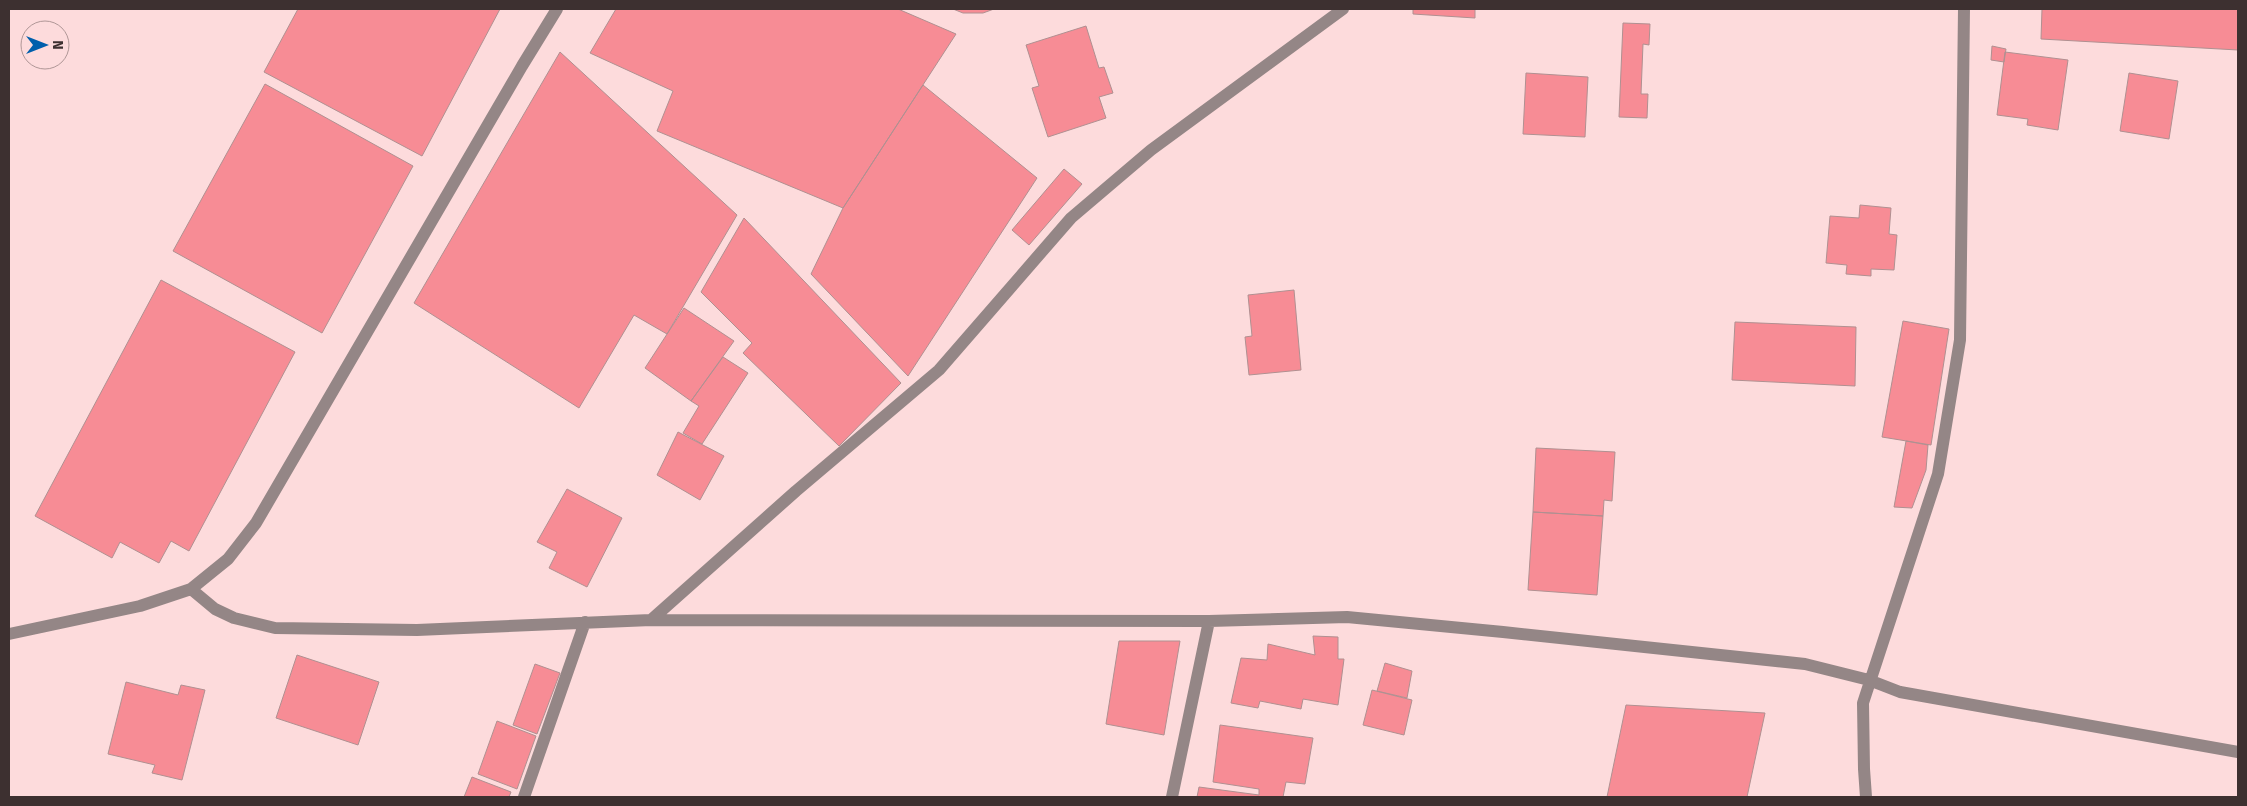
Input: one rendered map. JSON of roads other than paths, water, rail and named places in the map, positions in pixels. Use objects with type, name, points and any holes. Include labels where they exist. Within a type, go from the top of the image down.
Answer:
[{"type":"street","points":[[9,634],[140,606],[191,588],[228,558],[256,523],[557,9]]},
{"type":"street","points":[[650,620],[796,491],[939,370],[1071,218],[1151,150],[1343,9]]},
{"type":"street","points":[[1866,797],[1863,703],[1938,474],[1960,340],[1964,9]]},
{"type":"street","points":[[191,588],[215,608],[234,618],[274,628],[417,630],[650,620],[1209,621],[1347,617],[1805,664],[1869,680],[1900,692],[2238,752]]},
{"type":"street","points":[[1172,797],[1209,621]]},
{"type":"street","points":[[524,797],[586,622]]}]
